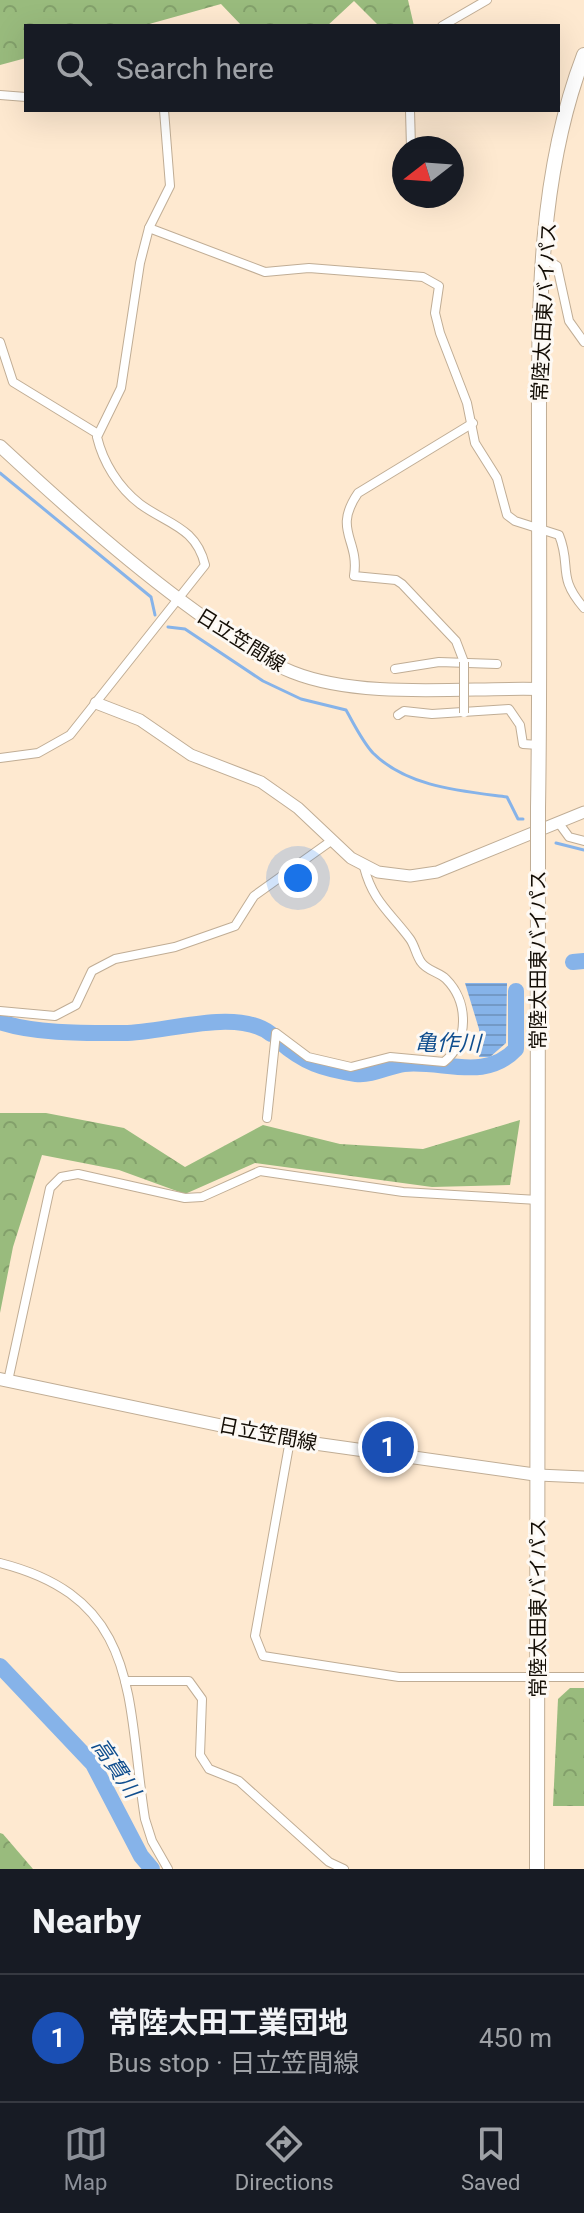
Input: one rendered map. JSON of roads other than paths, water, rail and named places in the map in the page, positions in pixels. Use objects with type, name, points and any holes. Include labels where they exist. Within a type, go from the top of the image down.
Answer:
[{"type":"highway","name":"常陸太田東バイパス","points":[[537,1869],[539,343],[544,258],[555,170],[584,55]]},
{"type":"main road","name":"日立笠間線","points":[[0,446],[180,600],[255,653],[293,673],[338,683],[388,688],[539,689]]},
{"type":"main road","name":"日立笠間線","points":[[4,1380],[290,1440],[538,1475]]},
{"type":"street","points":[[445,24],[487,0]]},
{"type":"street","points":[[0,95],[24,97]]},
{"type":"street","points":[[0,758],[38,753],[62,743],[180,600],[205,565],[197,542],[189,532],[138,503],[106,466],[98,434],[121,388],[140,263],[149,228],[170,186],[164,112]]},
{"type":"street","points":[[410,112],[411,136]]},
{"type":"street","points":[[149,228],[265,272],[309,268],[423,277],[439,286],[435,313],[440,333],[473,423],[475,443],[497,478],[507,515],[559,535],[563,577],[570,592],[584,608]]},
{"type":"street","points":[[544,258],[557,266],[569,321],[584,342]]},
{"type":"street","points":[[0,342],[13,382],[98,434]]},
{"type":"street","points":[[464,713],[464,662],[456,641],[396,580],[354,576],[356,562],[345,524],[348,507],[358,493],[473,423]]},
{"type":"street","points":[[395,669],[415,664],[497,664]]},
{"type":"street","points":[[96,703],[140,720],[191,755],[261,782],[298,808],[331,841],[364,867],[396,876],[423,875],[584,812]]},
{"type":"street","points":[[398,715],[404,711],[464,713],[509,709],[520,725],[523,744],[539,745]]},
{"type":"street","points":[[558,822],[569,837],[584,841]]},
{"type":"street","points":[[0,1011],[55,1016],[76,1005],[92,971],[115,959],[175,947],[235,926],[254,896],[331,841]]},
{"type":"street","points":[[267,1118],[275,1036],[278,1032],[308,1057],[351,1067],[390,1057],[444,1062],[463,1030],[464,1013],[452,988],[445,978],[421,962],[411,940],[379,903],[364,867]]},
{"type":"street","points":[[4,1380],[50,1188],[61,1177],[78,1174],[192,1198],[260,1171],[391,1191],[539,1200]]},
{"type":"street","points":[[290,1440],[255,1636],[258,1650],[263,1656],[399,1677],[584,1677]]},
{"type":"street","points":[[538,1475],[584,1477]]},
{"type":"street","points":[[0,1563],[46,1579],[72,1593],[97,1617],[114,1641],[125,1681],[145,1819],[152,1841],[168,1869]]},
{"type":"street","points":[[125,1681],[189,1681],[202,1699],[200,1755],[209,1769],[239,1781],[329,1862],[344,1869]]},
{"type":"water","points":[[465,983],[507,983],[506,1043],[490,1057],[479,1057],[479,1029]]},
{"type":"waterway","points":[[0,473],[151,597],[155,615]]},
{"type":"waterway","points":[[168,627],[185,629],[263,681],[301,699],[346,710],[373,753],[402,773],[436,786],[507,797],[518,819],[523,819]]},
{"type":"waterway","points":[[556,843],[584,850]]},
{"type":"waterway","name":"亀作川","points":[[573,962],[584,961]]},
{"type":"waterway","name":"亀作川","points":[[279,1041],[314,1064],[356,1074],[368,1074],[404,1064],[491,1065],[516,1049],[516,991]]},
{"type":"waterway","name":"亀作川","points":[[0,1022],[45,1031],[78,1033],[141,1032],[200,1023],[239,1022],[257,1026],[271,1034]]},
{"type":"waterway","name":"高貫川","points":[[0,1666],[93,1764],[141,1856],[152,1869]]},
{"type":"place","name":"常陸太田工業団地","points":[[388,1447]]}]
